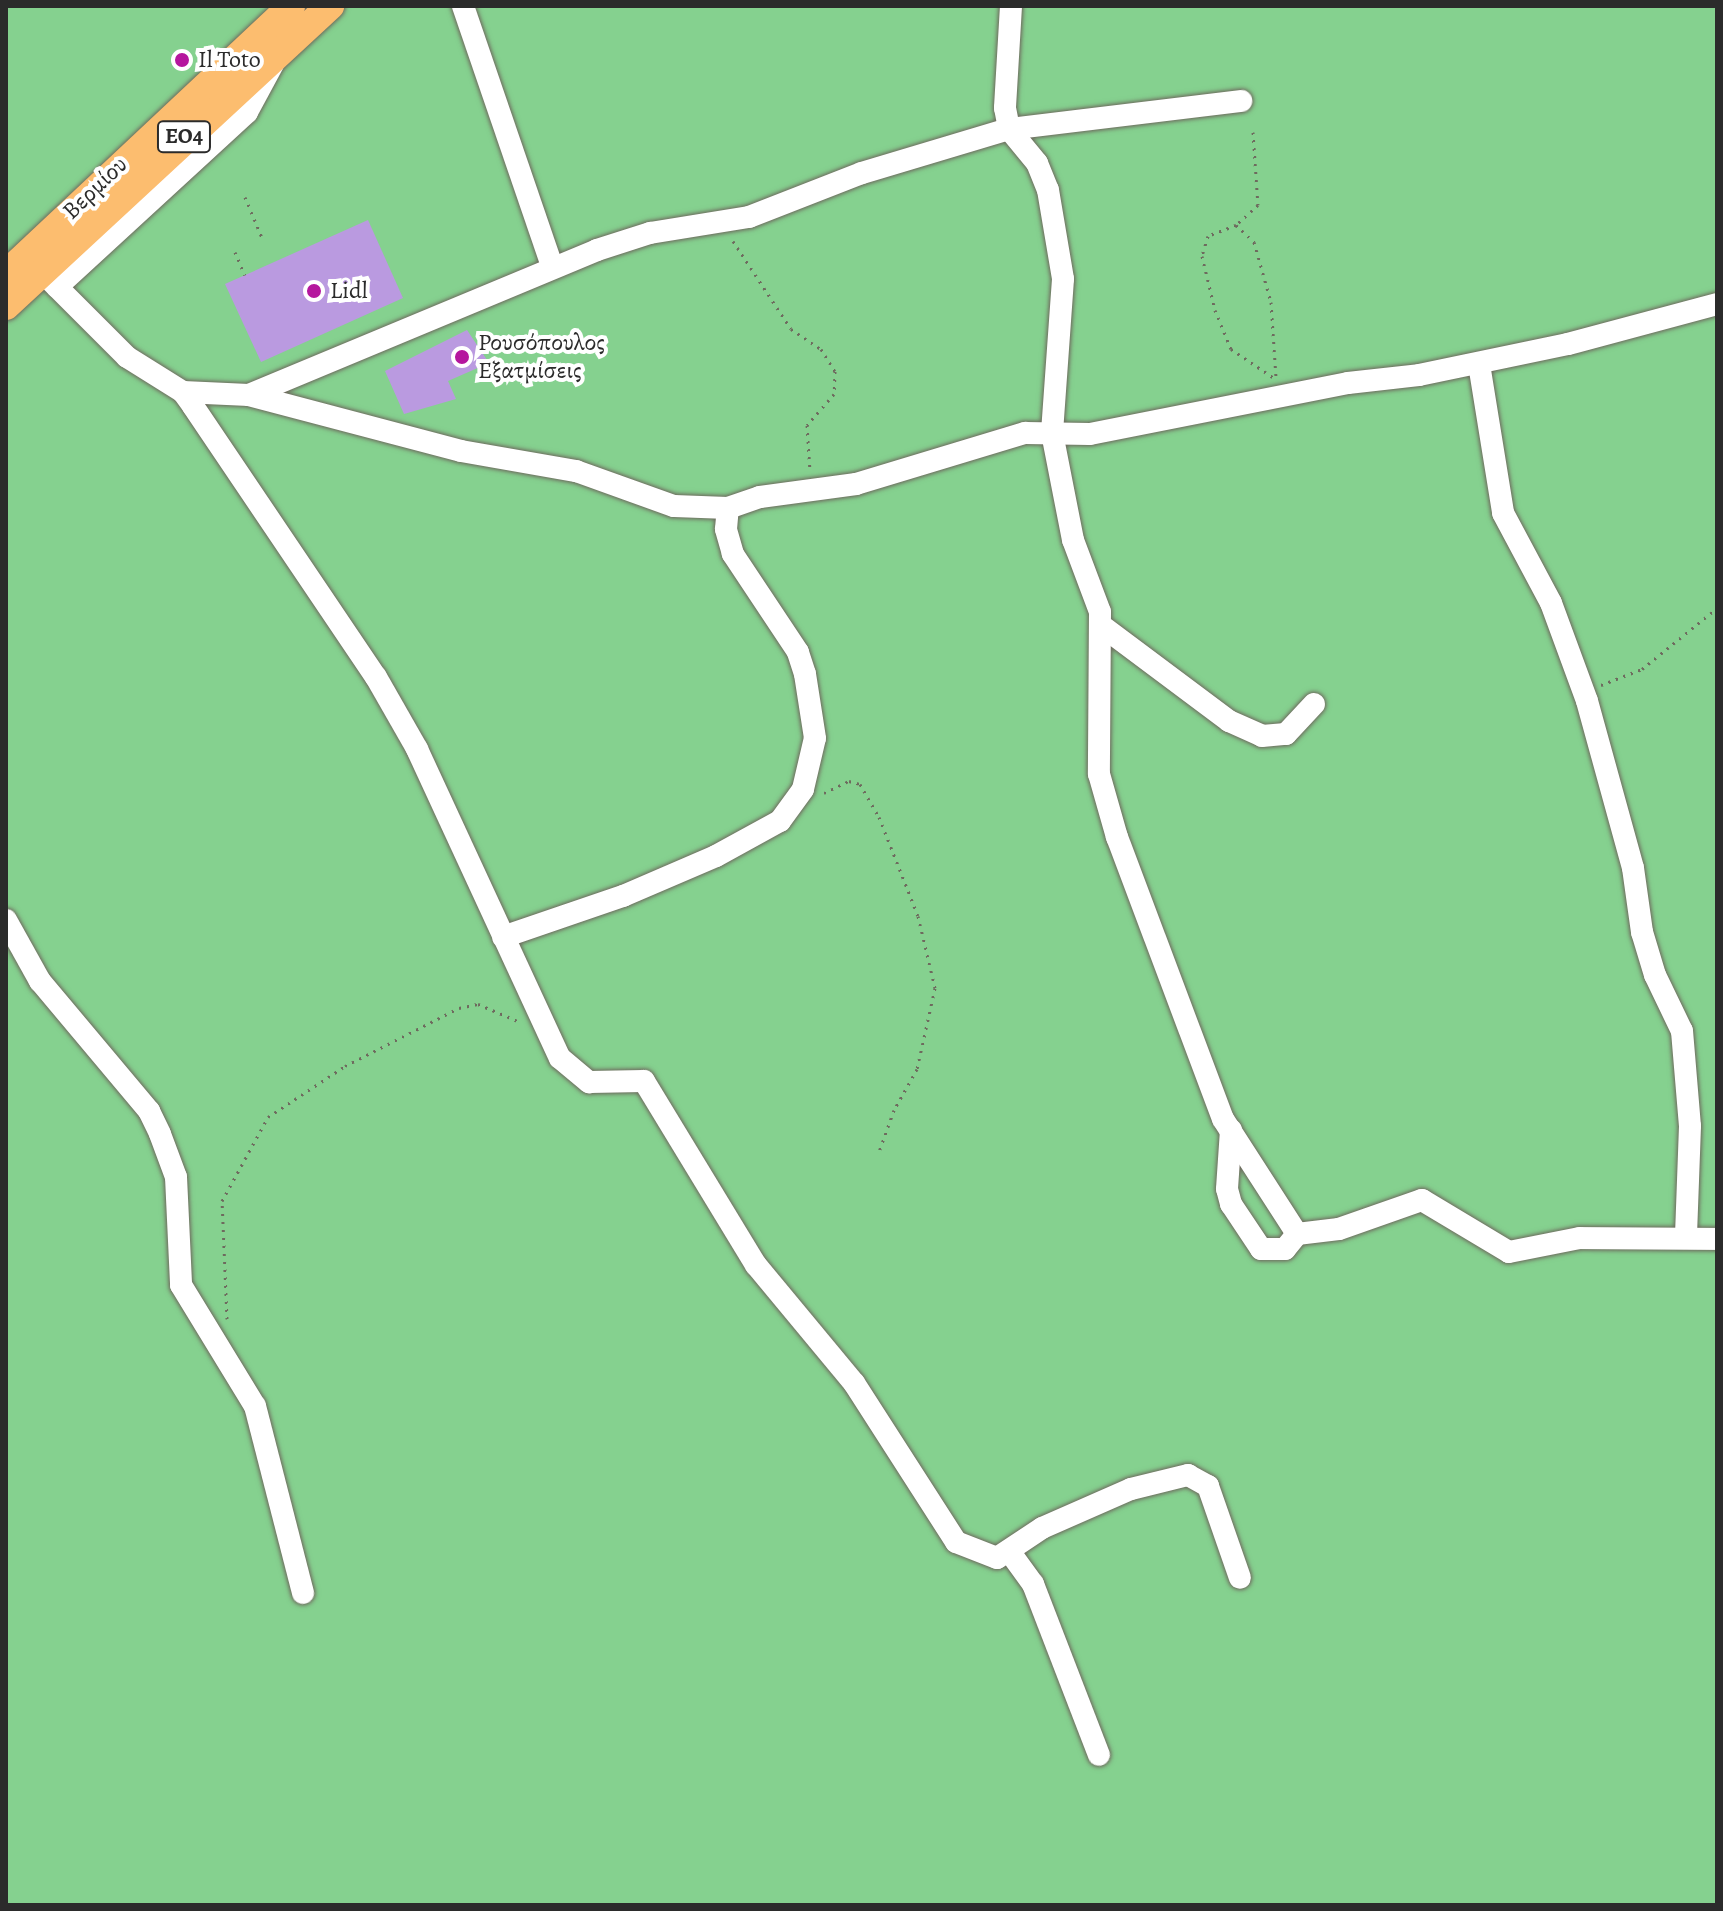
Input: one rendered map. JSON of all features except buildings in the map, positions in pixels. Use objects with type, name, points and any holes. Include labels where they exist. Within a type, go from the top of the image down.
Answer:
[{"type":"main road","name":"Βερμίου","points":[[6,306],[32,272],[291,6]]},
{"type":"main road","name":"Βερμίου","points":[[32,272],[330,6]]},
{"type":"street","points":[[463,6],[552,266]]},
{"type":"street","points":[[1011,6],[1003,79],[1009,129],[1037,163],[1048,190],[1063,279],[1052,433],[1073,540],[1102,626],[1102,790],[1209,1092],[1297,1234]]},
{"type":"street","points":[[249,395],[552,266],[650,233],[722,223],[1009,129],[1241,101]]},
{"type":"street","points":[[32,272],[127,357],[183,392],[376,677],[417,749],[543,1023],[573,1074],[602,1084],[644,1081],[756,1265],[854,1383],[956,1542],[984,1556],[997,1558],[1042,1528],[1119,1494],[1188,1475],[1208,1486],[1240,1578]]},
{"type":"street","points":[[183,392],[249,395],[461,451],[587,474],[674,506],[728,508],[760,497],[816,491],[1025,433],[1103,432],[1231,410],[1281,386],[1479,364],[1717,304]]},
{"type":"street","points":[[1479,364],[1503,513],[1551,603],[1587,701],[1633,868],[1642,932],[1682,1031],[1690,1126],[1686,1236]]},
{"type":"street","points":[[503,937],[623,896],[716,856],[768,830],[794,806],[814,748],[809,689],[798,652],[733,554],[726,529],[728,508]]},
{"type":"street","points":[[1102,626],[1229,721],[1262,736],[1286,734],[1314,704]]},
{"type":"street","points":[[6,920],[40,981],[155,1123],[176,1177],[181,1285],[255,1406],[303,1593]]},
{"type":"street","points":[[1231,1130],[1227,1189],[1231,1204],[1261,1249],[1285,1249],[1297,1234],[1339,1229],[1422,1200],[1509,1252],[1580,1238],[1686,1236],[1717,1239]]},
{"type":"street","points":[[1009,1551],[1033,1584],[1099,1755]]},
{"type":"path","points":[[1253,132],[1258,205],[1236,225],[1219,229],[1203,243],[1206,278],[1231,349],[1281,386]]},
{"type":"path","points":[[245,197],[263,240]]},
{"type":"path","points":[[722,223],[791,329],[821,349],[835,371],[834,394],[807,425],[816,491]]},
{"type":"path","points":[[1236,225],[1254,242],[1271,302],[1281,386]]},
{"type":"path","points":[[235,252],[245,275]]},
{"type":"path","points":[[1587,701],[1597,687],[1660,657],[1717,608]]},
{"type":"path","points":[[794,806],[849,781],[860,784],[879,817],[924,939],[935,988],[930,1012],[917,1069],[894,1110],[879,1152]]},
{"type":"path","points":[[222,1351],[227,1305],[222,1201],[268,1117],[345,1066],[459,1008],[478,1004],[514,1020],[543,1023]]},
{"type":"green space","points":[[6,6],[1717,6],[1717,1905],[6,1905]]},
{"type":"place","name":"Il Toto","points":[[182,60]]},
{"type":"place","name":"Lidl","points":[[314,291]]},
{"type":"place","name":"Ρουσόπουλος Εξατμίσεις","points":[[462,357]]}]
